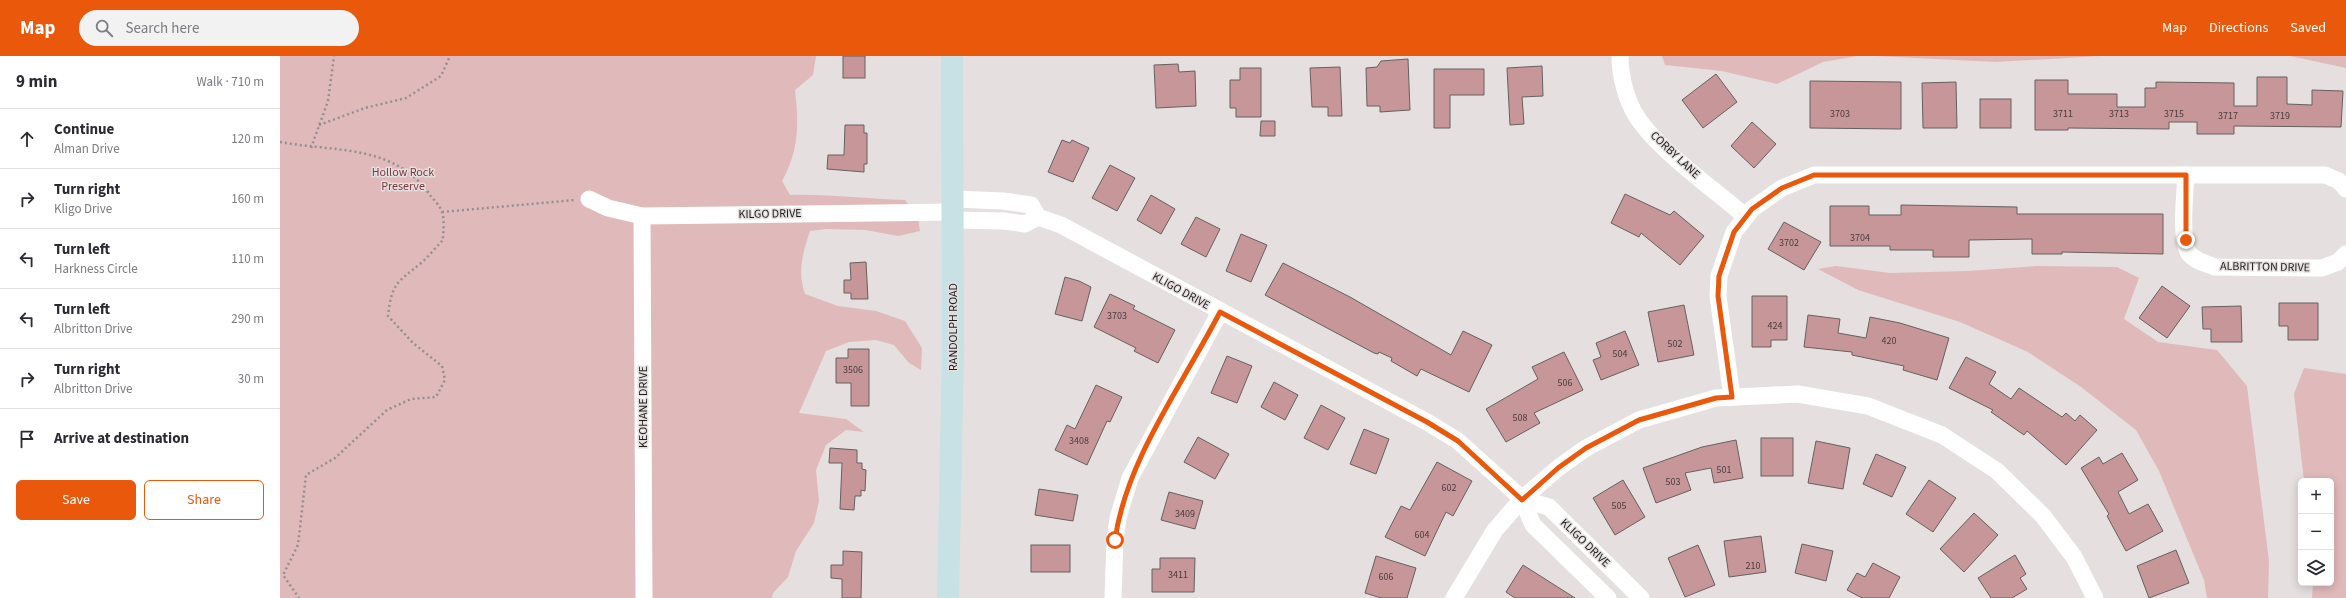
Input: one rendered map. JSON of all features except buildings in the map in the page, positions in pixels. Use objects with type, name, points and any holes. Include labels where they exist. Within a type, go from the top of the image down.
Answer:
[{"type":"street","name":"RANDOLPH ROAD","points":[[948,598],[951,492],[953,211],[952,56]]},
{"type":"street","name":"CORBY LANE","points":[[1620,56],[1625,89],[1637,118],[1662,146],[1746,216]]},
{"type":"street","points":[[1732,397],[1718,296],[1719,276],[1734,232],[1752,209],[1782,188],[1814,175],[2325,175],[2339,181],[2346,189]]},
{"type":"street","name":"ALBRITTON DRIVE","points":[[2186,175],[2186,240],[2188,252],[2198,261],[2215,267],[2322,268],[2338,262],[2346,254]]},
{"type":"street","name":"KILGO DRIVE","points":[[589,199],[608,208],[642,216],[953,211]]},
{"type":"street","name":"KLIGO DRIVE","points":[[953,211],[1021,203],[1031,205],[1038,216],[1061,225],[1446,433],[1458,441],[1522,500],[1533,525],[1608,598]]},
{"type":"street","name":"KEOHANE DRIVE","points":[[642,216],[644,598]]},
{"type":"street","points":[[1113,598],[1115,540],[1118,518],[1130,478],[1220,312]]},
{"type":"street","points":[[1454,598],[1495,530],[1522,500],[1558,468],[1586,448],[1639,420],[1716,398],[1798,394],[1868,406],[1942,435],[1997,471],[2043,516],[2074,557],[2095,598]]},
{"type":"street","name":"KLIGO DRIVE","points":[[1522,500],[1549,507],[1641,598]]},
{"type":"path","points":[[311,148],[328,101],[334,56]]},
{"type":"path","points":[[319,125],[365,108],[406,98],[441,76],[450,56]]},
{"type":"path","points":[[280,142],[311,148],[363,152],[400,165],[420,180],[442,212],[443,240],[422,262],[402,277],[391,295],[388,316],[413,343],[442,366],[445,380],[436,397],[411,399],[387,410],[335,458],[306,474],[298,545],[283,575],[299,598]]},
{"type":"path","points":[[442,212],[589,199]]},
{"type":"green space","name":"Hollow Rock Preserve","points":[[280,56],[816,56],[813,75],[795,90],[797,126],[795,148],[788,170],[782,181],[790,195],[819,195],[905,200],[918,218],[920,231],[898,236],[866,230],[826,229],[810,231],[803,254],[801,270],[801,278],[805,294],[838,306],[876,311],[905,321],[922,348],[921,370],[909,363],[894,345],[876,340],[849,342],[826,351],[799,413],[846,419],[864,432],[846,430],[826,445],[816,470],[819,501],[814,523],[796,551],[788,577],[773,593],[772,598],[280,598]]},
{"type":"green space","points":[[1662,56],[1857,56],[1823,62],[1777,84],[1722,71],[1665,65]]},
{"type":"green space","points":[[1876,56],[2100,56],[1996,62]]},
{"type":"green space","points":[[2290,56],[2346,56],[2346,68]]},
{"type":"green space","points":[[1836,266],[1890,273],[1968,271],[2037,266],[2117,267],[2139,278],[2124,319],[2158,342],[2217,350],[2247,386],[2269,561],[2268,598],[2207,598],[2204,580],[2159,471],[2136,430],[2081,387],[2028,352],[1960,322],[1858,290],[1818,269]]},
{"type":"green space","points":[[2304,368],[2346,374],[2346,598],[2312,598],[2313,586],[2334,586],[2334,478],[2304,478],[2294,394]]},
{"type":"route","points":[[1115,540],[1123,497],[1130,478],[1220,312],[1427,422],[1458,441],[1522,500],[1558,468],[1586,448],[1639,420],[1716,398],[1732,397],[1718,296],[1719,276],[1734,232],[1752,209],[1782,188],[1814,175],[2186,175],[2186,240]]}]
